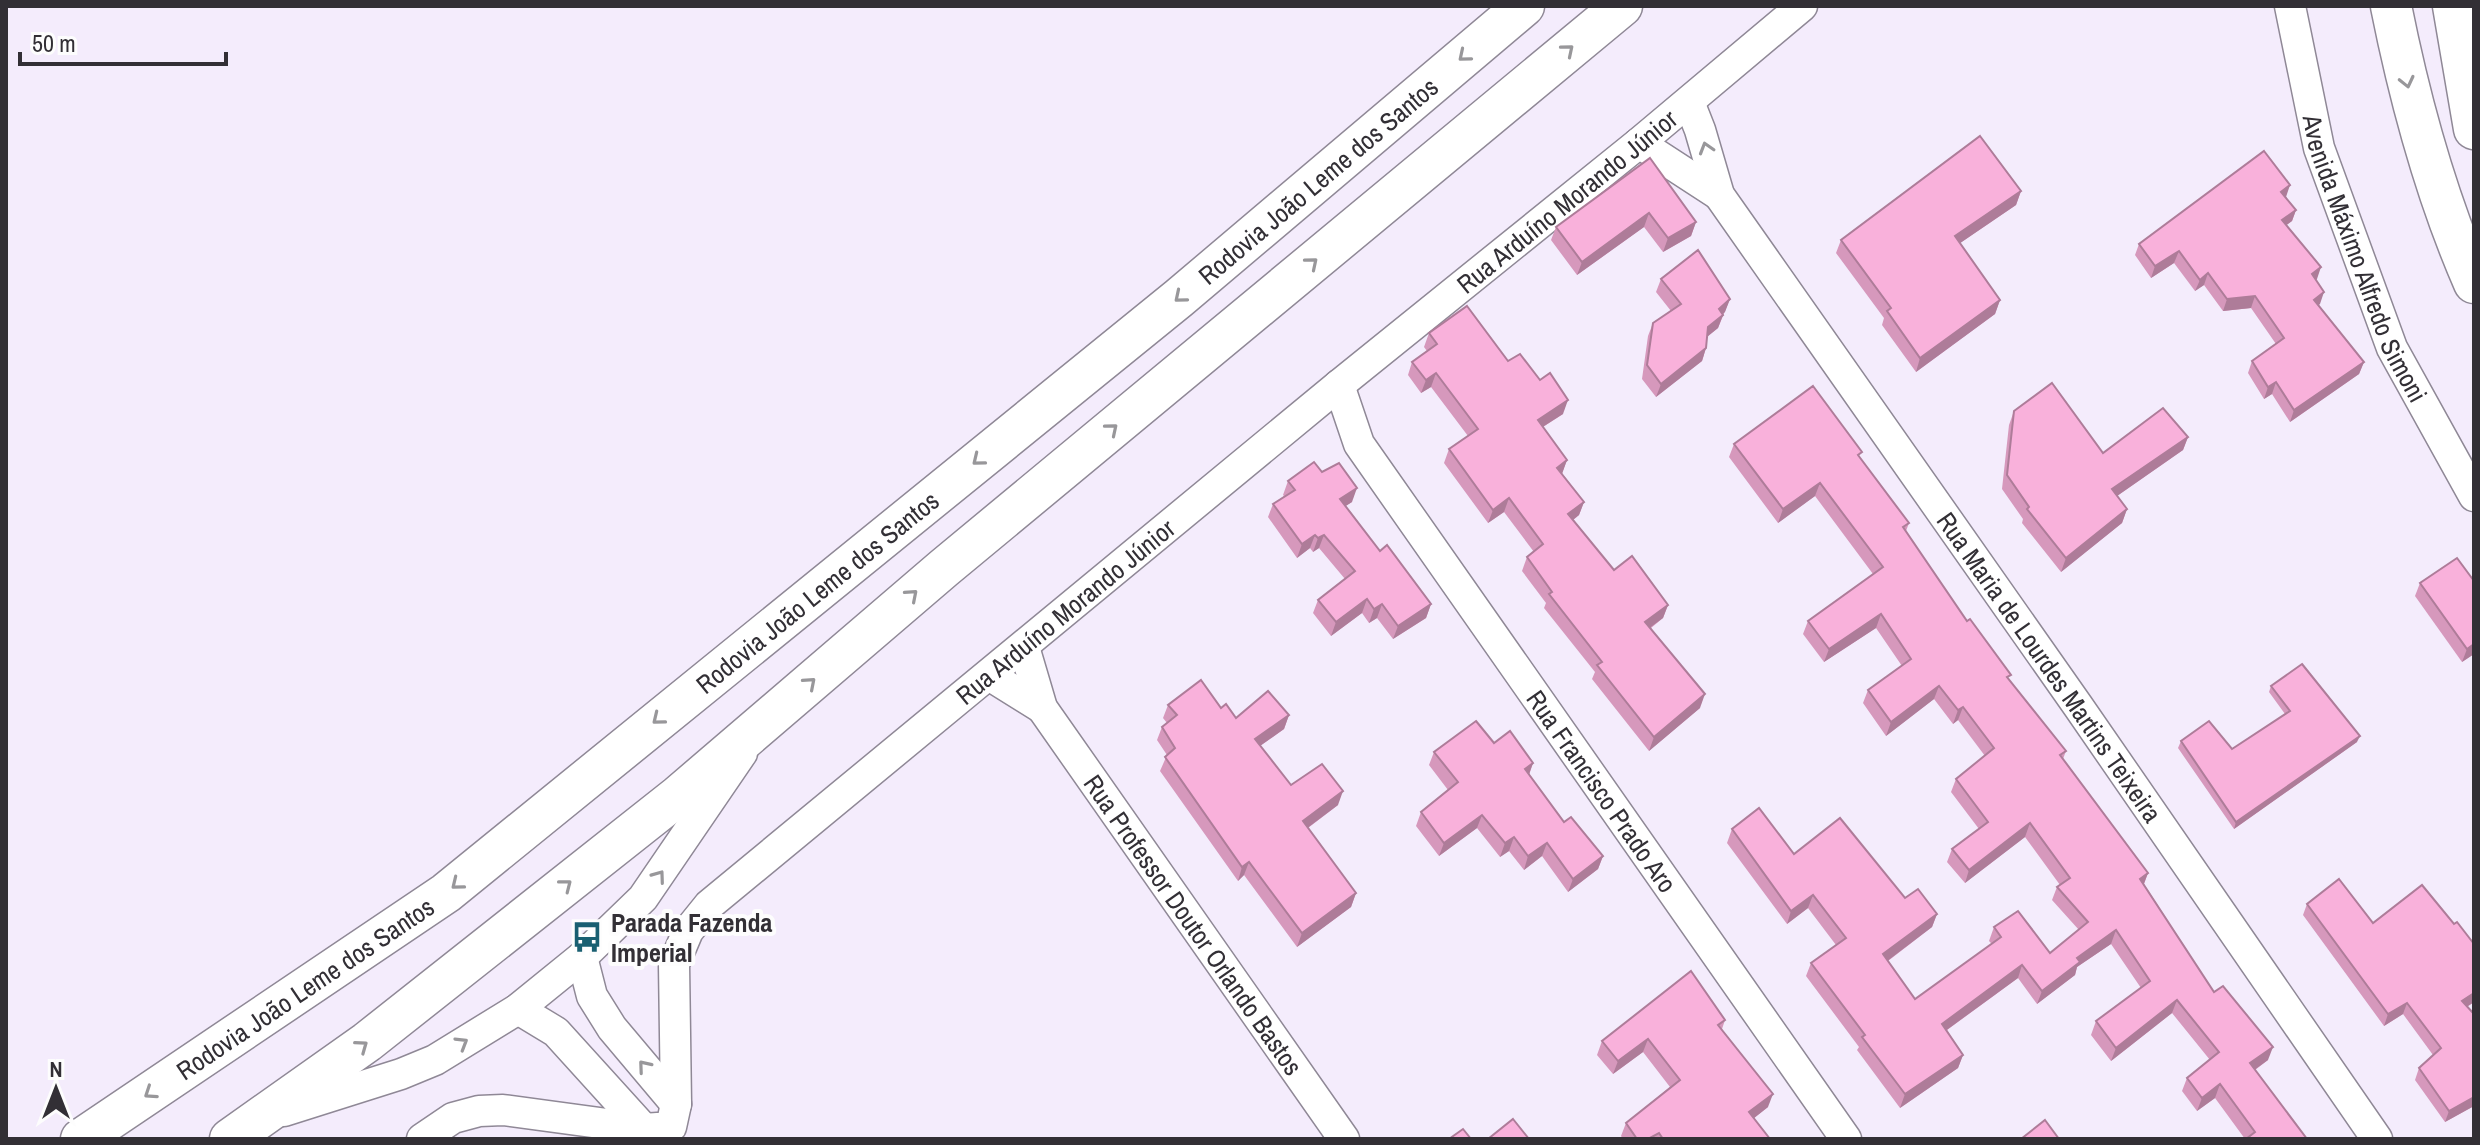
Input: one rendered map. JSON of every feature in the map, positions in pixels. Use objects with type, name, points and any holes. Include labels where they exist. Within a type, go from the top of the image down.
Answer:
[{"type":"main road","name":"Rodovia João Leme dos Santos","points":[[81,1139],[446,893],[1179,298],[1524,6]]},
{"type":"main road","points":[[244,1129],[367,1042],[678,796],[944,568],[1622,6]]},
{"type":"main road","points":[[2391,6],[2407,86],[2447,217],[2474,283]]},
{"type":"main road","points":[[2453,6],[2474,129]]},
{"type":"street","name":"Rua Arduíno Morando Júnior","points":[[668,1125],[674,964],[688,931],[709,905],[1802,6]]},
{"type":"street","name":"Avenida Máximo Alfredo Simoni","points":[[2290,6],[2319,148],[2392,348],[2474,496]]},
{"type":"street","name":"Rua Maria de Lourdes Martins Teixeira","points":[[1689,102],[1719,195],[2377,1139]]},
{"type":"street","name":"Rua Maria de Lourdes Martins Teixeira","points":[[1639,143],[1719,195]]},
{"type":"street","name":"Rua Francisco Prado Aro","points":[[1339,385],[1359,444],[1846,1139]]},
{"type":"street","name":"Rua Francisco Prado Aro","points":[[1310,410],[1359,444]]},
{"type":"street","name":"Rua Professor Doutor Orlando Bastos","points":[[1024,647],[1042,708],[1344,1139]]},
{"type":"street","name":"Rua Professor Doutor Orlando Bastos","points":[[989,675],[1042,708]]},
{"type":"street","points":[[244,1129],[435,1060],[518,1009],[582,957],[643,898],[760,726]]},
{"type":"street","points":[[582,957],[592,996],[668,1125]]},
{"type":"street","points":[[518,1009],[556,1032],[668,1125]]},
{"type":"street","points":[[422,1139],[453,1118],[479,1111],[503,1110],[668,1125]]},
{"type":"building","points":[[1980,136],[2021,191],[1955,236],[2000,300],[1920,358],[1887,311],[1891,308],[1841,240]]},
{"type":"building","points":[[2264,151],[2290,185],[2281,192],[2296,210],[2282,220],[2321,267],[2312,274],[2324,292],[2314,300],[2364,362],[2294,410],[2276,382],[2268,387],[2252,361],[2284,338],[2255,296],[2227,299],[2208,273],[2200,280],[2179,251],[2155,266],[2139,244]]},
{"type":"building","points":[[1650,158],[1696,222],[1668,238],[1649,213],[1582,262],[1556,227]]},
{"type":"building","points":[[1698,250],[1730,299],[1719,309],[1723,315],[1708,327],[1706,348],[1661,384],[1647,365],[1653,323],[1681,304],[1661,279]]},
{"type":"building","points":[[1467,306],[1508,361],[1520,354],[1540,380],[1550,373],[1568,400],[1538,420],[1567,460],[1557,468],[1584,502],[1568,514],[1614,570],[1632,556],[1668,605],[1645,622],[1705,694],[1654,737],[1597,665],[1602,662],[1549,594],[1552,592],[1527,557],[1543,544],[1509,498],[1493,510],[1449,449],[1478,429],[1436,373],[1426,380],[1412,362],[1437,344],[1429,333]]},
{"type":"building","points":[[2052,383],[2103,453],[2163,408],[2188,437],[2112,489],[2127,509],[2066,558],[2027,509],[2029,507],[2007,475],[2014,411]]},
{"type":"building","points":[[1813,386],[1862,452],[1858,455],[1909,523],[1903,527],[1967,621],[1970,619],[2011,675],[2007,677],[2066,751],[2060,755],[2148,873],[2140,879],[2214,992],[2223,986],[2273,1047],[2250,1063],[2307,1139],[2246,1139],[2255,1132],[2220,1084],[2202,1098],[2187,1078],[2219,1052],[2177,1000],[2116,1048],[2096,1021],[2150,981],[2116,930],[2077,958],[2080,962],[2042,991],[2022,965],[1942,1024],[1963,1055],[1905,1094],[1811,963],[1846,938],[1813,895],[1791,911],[1732,829],[1759,808],[1794,854],[1840,818],[1905,898],[1918,889],[1937,914],[1883,954],[1915,999],[2001,937],[1994,927],[2018,911],[2050,953],[2088,922],[2057,887],[2070,878],[2030,823],[1969,870],[1952,849],[1988,822],[1956,779],[1994,748],[1963,707],[1958,710],[1939,686],[1891,722],[1868,690],[1911,659],[1881,614],[1829,649],[1808,621],[1883,567],[1820,483],[1783,509],[1734,444]]},
{"type":"building","points":[[1314,462],[1322,472],[1339,463],[1357,488],[1340,499],[1380,551],[1387,545],[1431,604],[1398,626],[1382,604],[1374,609],[1367,599],[1336,622],[1318,600],[1355,571],[1324,535],[1318,538],[1315,535],[1302,544],[1273,504],[1295,490],[1288,481]]},
{"type":"building","points":[[2457,558],[2474,581],[2474,644],[2467,649],[2420,583]]},
{"type":"building","points":[[2302,664],[2360,736],[2236,822],[2181,741],[2209,721],[2232,749],[2290,711],[2271,686]]},
{"type":"building","points":[[1201,680],[1221,708],[1226,704],[1236,718],[1268,691],[1289,715],[1255,739],[1291,785],[1322,764],[1343,791],[1303,821],[1356,893],[1302,933],[1249,862],[1242,867],[1165,757],[1175,748],[1162,727],[1177,715],[1168,705]]},
{"type":"building","points":[[1476,721],[1494,743],[1510,731],[1533,763],[1525,769],[1564,822],[1571,817],[1603,856],[1573,879],[1547,843],[1528,856],[1514,837],[1505,843],[1482,815],[1444,843],[1421,812],[1458,782],[1434,752]]},
{"type":"building","points":[[2339,879],[2373,923],[2422,885],[2474,944],[2474,993],[2462,1001],[2474,1014],[2474,1097],[2449,1111],[2419,1068],[2441,1048],[2407,1003],[2388,1014],[2307,904]]},
{"type":"building","points":[[1691,971],[1725,1020],[1718,1025],[1773,1094],[1749,1112],[1770,1139],[1663,1139],[1659,1133],[1648,1139],[1637,1139],[1626,1123],[1680,1080],[1648,1039],[1618,1061],[1602,1041]]},
{"type":"building","points":[[1513,1119],[1529,1139],[1488,1139]]},
{"type":"building","points":[[2045,1120],[2059,1139],[2021,1139]]},
{"type":"building","points":[[1463,1129],[1471,1139],[1449,1139]]},
{"type":"place","name":"Parada Fazenda Imperial","points":[[587,937]]}]
